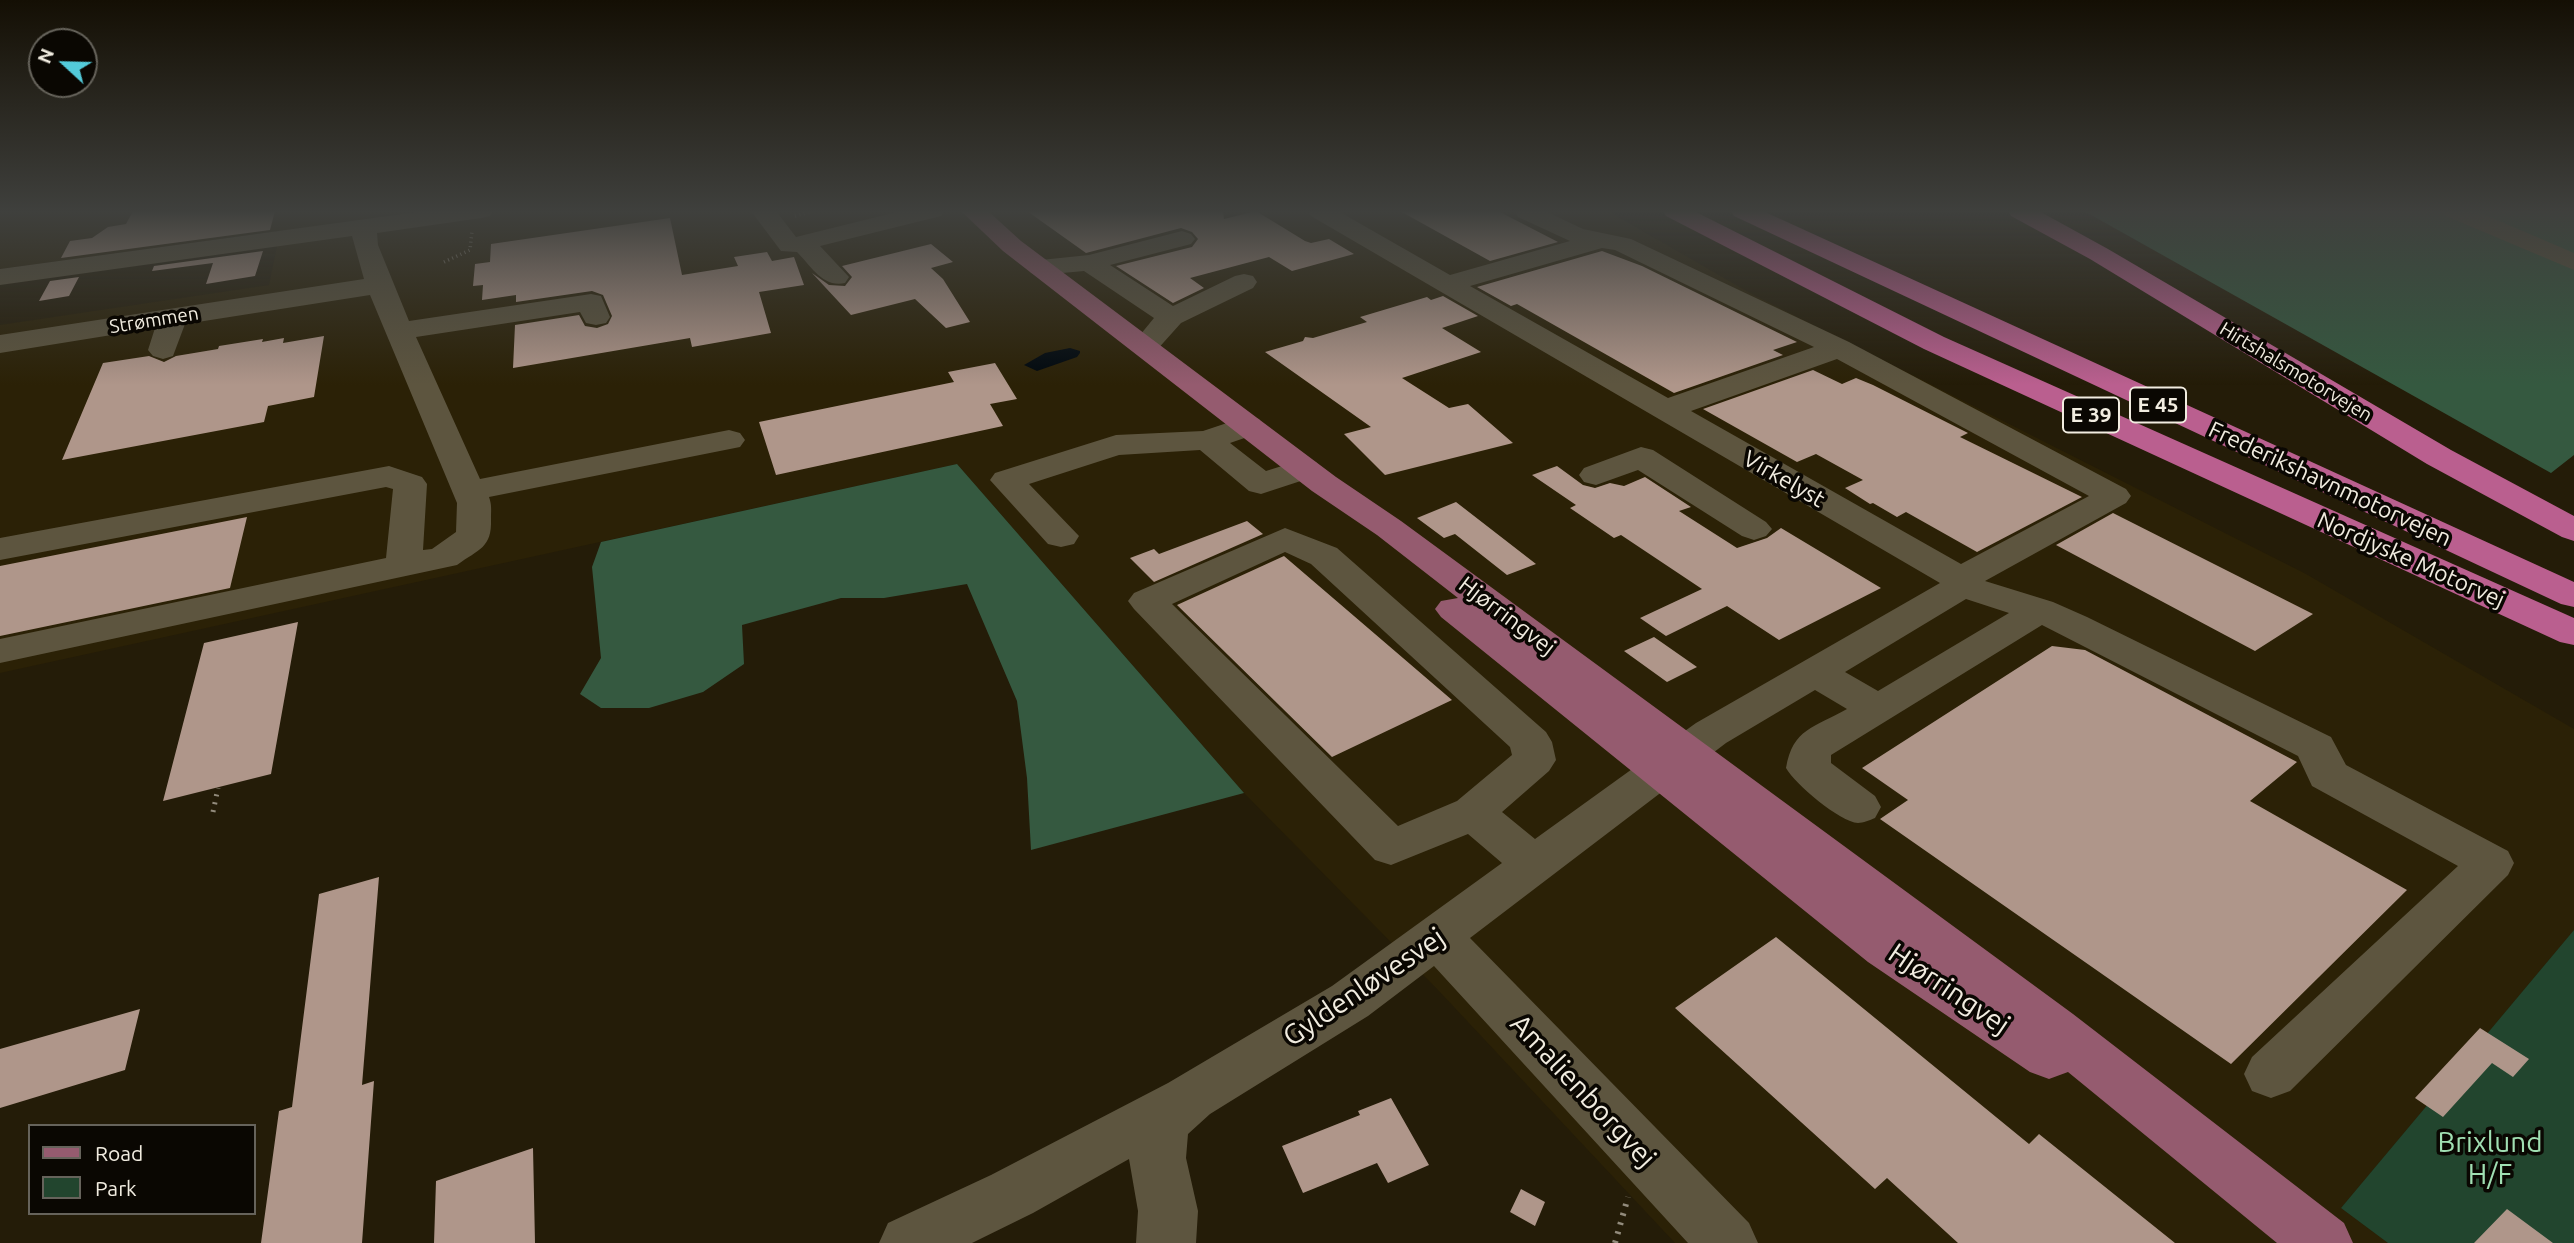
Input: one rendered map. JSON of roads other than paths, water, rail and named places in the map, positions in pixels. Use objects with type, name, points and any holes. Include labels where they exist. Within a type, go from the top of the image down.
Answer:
[{"type":"highway","points":[[1782,269],[1934,343]]},
{"type":"highway","name":"E 39","points":[[1789,269],[1934,343],[2247,486]]},
{"type":"highway","name":"Frederikshavnmotorvejen","points":[[1817,269],[2247,486]]},
{"type":"highway","name":"Frederikshavnmotorvejen","points":[[1868,269],[2574,596]]},
{"type":"highway","points":[[2108,269],[2307,379]]},
{"type":"highway","name":"Hirtshalsmotorvejen","points":[[2124,269],[2439,457],[2574,530]]},
{"type":"highway","name":"Nordjyske Motorvej","points":[[2247,486],[2574,633]]},
{"type":"main road","name":"Hjørringvej","points":[[1043,269],[1314,476],[1389,528],[1673,761],[1886,948],[2252,1189],[2323,1243]]},
{"type":"street","points":[[0,277],[58,269]]},
{"type":"street","points":[[0,651],[444,557],[474,536],[474,503],[373,269]]},
{"type":"street","points":[[828,269],[836,277]]},
{"type":"street","points":[[1099,269],[1171,317]]},
{"type":"street","name":"Virkelyst","points":[[1421,269],[1961,583],[2040,610],[2147,660],[2316,747],[2328,775],[2491,863],[2271,1074]]},
{"type":"street","points":[[1447,284],[1499,269]]},
{"type":"street","points":[[1673,761],[1711,733],[1961,583],[2114,496],[1839,348],[1674,269]]},
{"type":"street","points":[[1145,346],[1171,317],[1244,282]]},
{"type":"street","name":"Strømmen","points":[[2,347],[379,285]]},
{"type":"street","points":[[403,341],[591,302],[596,317]]},
{"type":"street","points":[[163,350],[173,317]]},
{"type":"street","points":[[1665,410],[1839,348]]},
{"type":"street","points":[[1060,536],[1007,480],[1116,445],[1207,440],[1248,426]]},
{"type":"street","points":[[469,491],[729,440]]},
{"type":"street","points":[[1207,440],[1261,484],[1314,476]]},
{"type":"street","points":[[1673,478],[1740,453]]},
{"type":"street","points":[[1596,475],[1641,457],[1754,529]]},
{"type":"street","points":[[0,548],[389,476],[410,484],[404,565]]},
{"type":"street","points":[[1285,539],[1324,555],[1531,742],[1534,760],[1473,813],[1391,848],[1147,601],[1285,539]]},
{"type":"street","points":[[1860,807],[1808,768],[1811,748],[2040,610]]},
{"type":"street","points":[[1815,672],[1878,710]]},
{"type":"street","name":"Gyldenløvesvej","points":[[1166,1243],[1168,1211],[1157,1158],[1158,1138],[1168,1117],[1191,1097],[1350,1001],[1439,938],[1673,761]]},
{"type":"street","points":[[1473,813],[1535,865]]},
{"type":"street","name":"Amalienborgvej","points":[[1439,938],[1728,1243]]},
{"type":"street","points":[[909,1243],[981,1209],[1191,1097]]},
{"type":"park label","name":"Brixlund H/F","points":[[2490,1159]]}]
